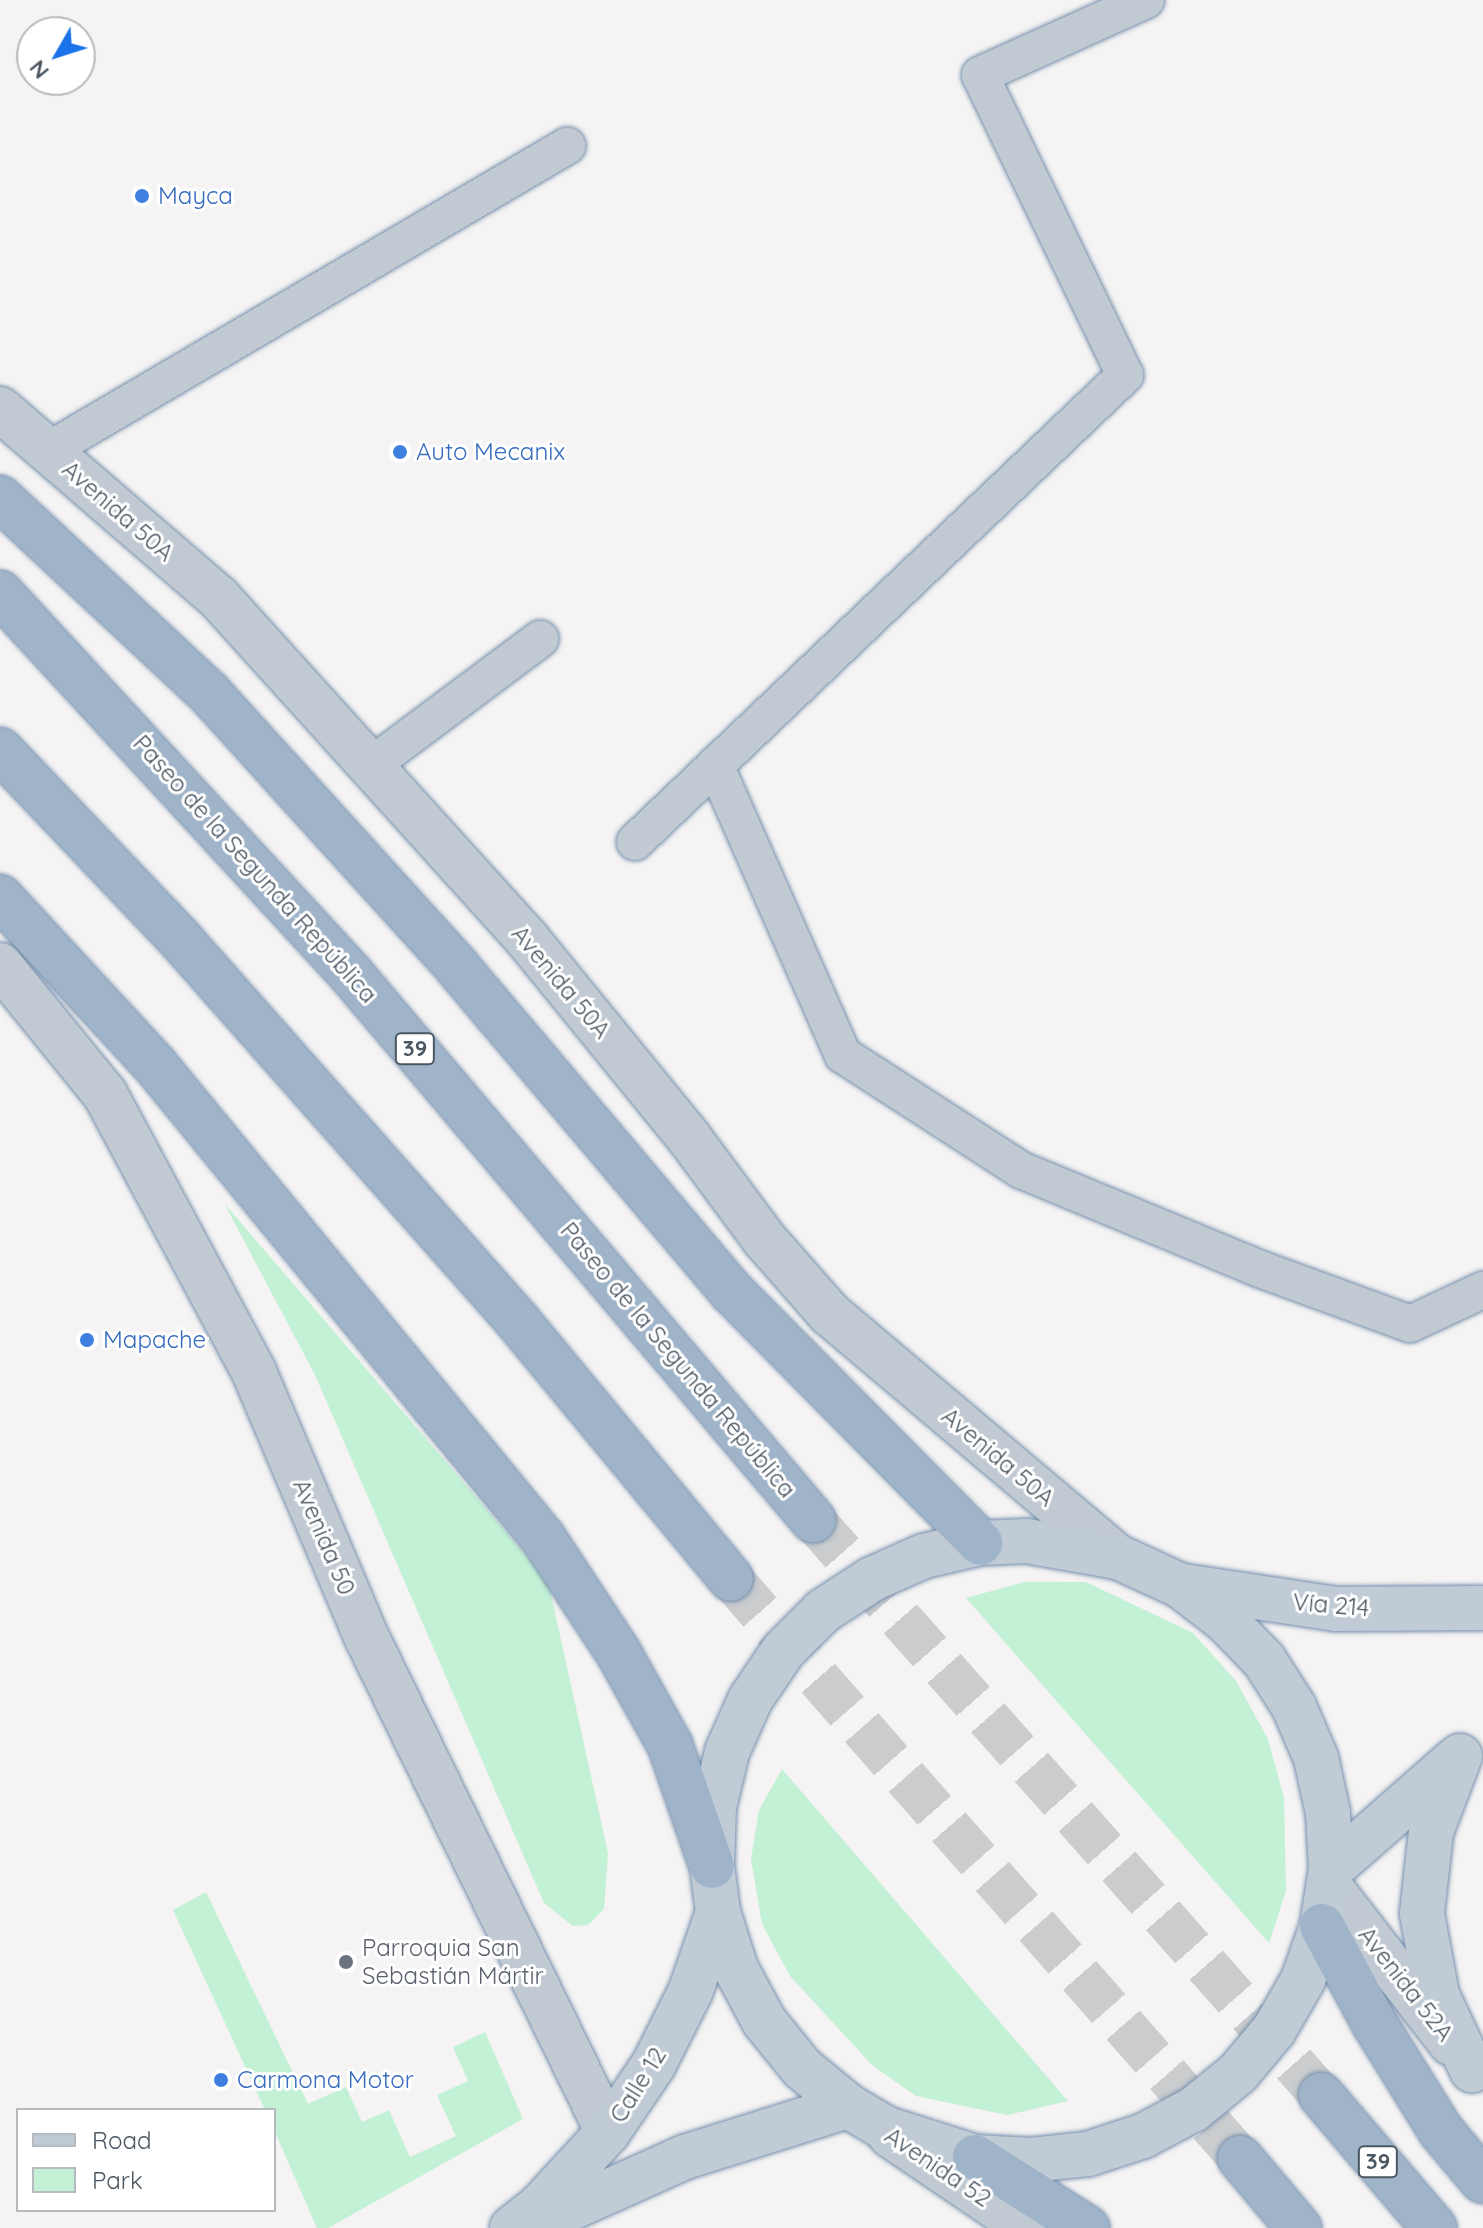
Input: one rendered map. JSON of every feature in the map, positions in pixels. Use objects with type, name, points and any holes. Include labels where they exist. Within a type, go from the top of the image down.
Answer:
[{"type":"highway","points":[[0,498],[209,693],[458,968],[732,1292],[980,1543]]},
{"type":"highway","name":"Paseo de la Segunda República","points":[[0,593],[350,973],[813,1520]]},
{"type":"highway","points":[[0,750],[179,938],[505,1307],[731,1579]]},
{"type":"highway","points":[[0,897],[155,1065],[543,1538],[618,1652],[670,1745],[712,1866]]},
{"type":"highway","points":[[1327,1894],[1374,2023],[1441,2131],[1483,2181]]},
{"type":"highway","name":"39","points":[[1321,2095],[1434,2228]]},
{"type":"highway","points":[[975,2157],[1087,2228]]},
{"type":"highway","points":[[1240,2158],[1299,2228]]},
{"type":"main road","points":[[1027,1541],[1118,1557],[1181,1586],[1225,1620],[1264,1660],[1294,1707],[1316,1758],[1328,1813],[1327,1894],[1303,1980],[1274,2030],[1238,2073],[1194,2109],[1143,2136],[1088,2154],[1031,2160],[975,2157],[887,2129],[848,2106],[802,2068],[764,2021],[736,1969],[718,1912],[712,1866],[714,1807],[727,1752],[750,1700],[783,1651],[823,1611],[872,1579],[924,1556],[980,1543],[1027,1541]]},
{"type":"main road","name":"Vía 214","points":[[1181,1586],[1336,1609],[1482,1608]]},
{"type":"main road","points":[[1327,1894],[1471,1747]]},
{"type":"main road","points":[[1471,1747],[1431,1832],[1422,1914],[1437,1995],[1478,2076]]},
{"type":"main road","name":"Calle 12","points":[[512,2228],[540,2206],[608,2132],[673,2027],[718,1912]]},
{"type":"main road","points":[[528,2228],[685,2157],[848,2106]]},
{"type":"street","name":"Avenida 50A","points":[[0,409],[218,597],[527,939],[690,1139],[764,1239],[830,1314],[1118,1557]]},
{"type":"street","name":"Avenida 50","points":[[0,965],[105,1094],[254,1372],[368,1640],[608,2132]]},
{"type":"street","name":"Avenida 52A","points":[[1327,1894],[1478,2076]]},
{"type":"street","name":"Avenida 52","points":[[848,2106],[1027,2228]]},
{"type":"lane","points":[[635,842],[1125,375],[980,75],[1146,0]]},
{"type":"lane","points":[[49,450],[567,146]]},
{"type":"lane","points":[[369,767],[540,639]]},
{"type":"lane","points":[[715,765],[843,1055],[1021,1170],[1260,1269],[1410,1324],[1483,1290]]},
{"type":"green space","points":[[224,1203],[548,1581],[608,1853],[604,1909],[588,1925],[573,1926],[544,1903],[315,1375]]},
{"type":"green space","points":[[1024,1582],[1086,1582],[1193,1633],[1236,1681],[1268,1739],[1284,1798],[1286,1891],[1269,1943],[966,1598]]},
{"type":"green space","points":[[782,1769],[1068,2101],[1007,2115],[916,2096],[872,2065],[790,1976],[762,1924],[751,1859],[759,1810]]},
{"type":"green space","points":[[206,1892],[308,2104],[346,2087],[362,2122],[389,2110],[410,2157],[456,2136],[437,2095],[468,2081],[453,2047],[485,2032],[523,2119],[328,2228],[317,2228],[276,2135],[276,2108],[264,2108],[173,1910]]},
{"type":"tunnel","points":[[813,1520],[1321,2095]]},
{"type":"tunnel","points":[[731,1579],[1240,2158]]},
{"type":"place","name":"Mayca","points":[[142,196]]},
{"type":"place","name":"Auto Mecanix","points":[[400,452]]},
{"type":"place","name":"Mapache","points":[[87,1340]]},
{"type":"place","name":"Parroquia San Sebastián Mártir","points":[[346,1962]]},
{"type":"place","name":"Carmona Motor","points":[[221,2080]]}]
